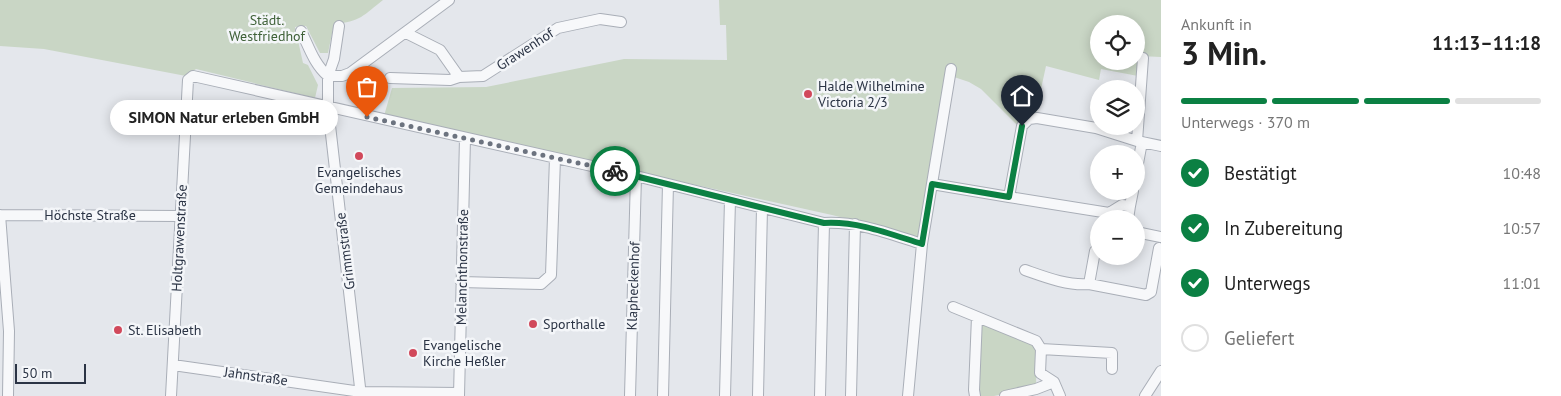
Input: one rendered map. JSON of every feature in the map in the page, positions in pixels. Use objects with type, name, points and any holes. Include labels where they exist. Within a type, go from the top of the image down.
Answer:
[{"type":"street","points":[[302,31],[321,69],[328,76],[342,76],[350,73],[449,0]]},
{"type":"street","name":"Grawenhof","points":[[390,78],[450,80],[483,76],[558,28],[600,19],[621,22]]},
{"type":"street","name":"Grimmstraße","points":[[339,26],[334,59],[328,76],[328,108],[361,394]]},
{"type":"street","points":[[406,33],[440,50],[459,78]]},
{"type":"street","points":[[908,396],[922,244],[950,68]]},
{"type":"street","points":[[1140,145],[1143,70]]},
{"type":"street","name":"Holtgrawenstraße","points":[[171,396],[188,80],[194,76],[328,108]]},
{"type":"street","points":[[328,108],[636,176],[824,223],[855,224],[922,244]]},
{"type":"street","points":[[1009,197],[1022,126],[1029,119],[1037,118],[1096,128],[1161,146]]},
{"type":"street","name":"Melanchthonstraße","points":[[459,394],[465,138]]},
{"type":"street","points":[[461,282],[541,284],[551,275],[555,158]]},
{"type":"street","name":"Klapheckenhof","points":[[630,396],[636,176]]},
{"type":"street","points":[[663,396],[668,184]]},
{"type":"street","points":[[932,184],[1090,212]]},
{"type":"street","points":[[725,396],[730,200]]},
{"type":"street","points":[[1129,210],[1131,200]]},
{"type":"street","points":[[1116,210],[1122,205],[1130,206]]},
{"type":"street","points":[[758,396],[762,208]]},
{"type":"street","points":[[0,215],[8,331],[8,396]]},
{"type":"street","name":"Höchste Straße","points":[[0,215],[180,216]]},
{"type":"street","points":[[820,396],[824,223]]},
{"type":"street","points":[[851,396],[855,224]]},
{"type":"street","points":[[1145,234],[1161,237]]},
{"type":"street","points":[[1025,270],[1053,280],[1081,285],[1090,284],[1146,295],[1151,292],[1159,248]]},
{"type":"street","points":[[1090,284],[1093,265]]},
{"type":"street","points":[[953,308],[1036,340],[1041,349],[1040,373],[1054,382],[1060,396]]},
{"type":"street","points":[[975,396],[977,318]]},
{"type":"street","points":[[1041,349],[1112,353],[1112,369]]},
{"type":"street","name":"Jahnstraße","points":[[173,365],[361,394],[459,394]]},
{"type":"street","points":[[1145,396],[1161,371]]},
{"type":"street","points":[[1004,396],[1036,390],[1054,382]]},
{"type":"green space","name":"Städt. Westfriedhof","points":[[0,0],[383,0],[366,14],[350,22],[334,24],[328,53],[320,53],[306,26],[295,27],[303,63],[308,65],[318,85],[315,98],[196,69],[186,76],[44,49],[0,46]]},
{"type":"green space","points":[[719,0],[1161,0],[1161,57],[1145,56],[1145,15],[1090,15],[1090,70],[1101,70],[1099,80],[1046,66],[1036,112],[1031,112],[1019,121],[1018,126],[981,89],[969,82],[945,74],[920,221],[920,237],[832,215],[384,116],[392,88],[486,87],[624,59],[727,60],[726,25],[720,25]]},
{"type":"green space","points":[[1106,70],[1138,70],[1138,76]]},
{"type":"green space","points":[[983,322],[1033,343],[1037,349],[1036,385],[1033,388],[994,396],[978,396],[979,329]]},
{"type":"way so far","points":[[367,117],[615,171]]},
{"type":"place","name":"Halde Wilhelmine Victoria 2/3","points":[[808,94]]},
{"type":"place","name":"SIMON Natur erleben GmbH","points":[[367,117]]},
{"type":"place","name":"Evangelisches Gemeindehaus","points":[[359,156]]},
{"type":"place","name":"Sporthalle","points":[[533,324]]},
{"type":"place","name":"St. Elisabeth","points":[[118,330]]},
{"type":"place","name":"Evangelische Kirche Heßler","points":[[413,353]]},
{"type":"route","points":[[615,171],[824,223],[855,224],[922,244],[932,184],[1009,197],[1022,126]]}]
